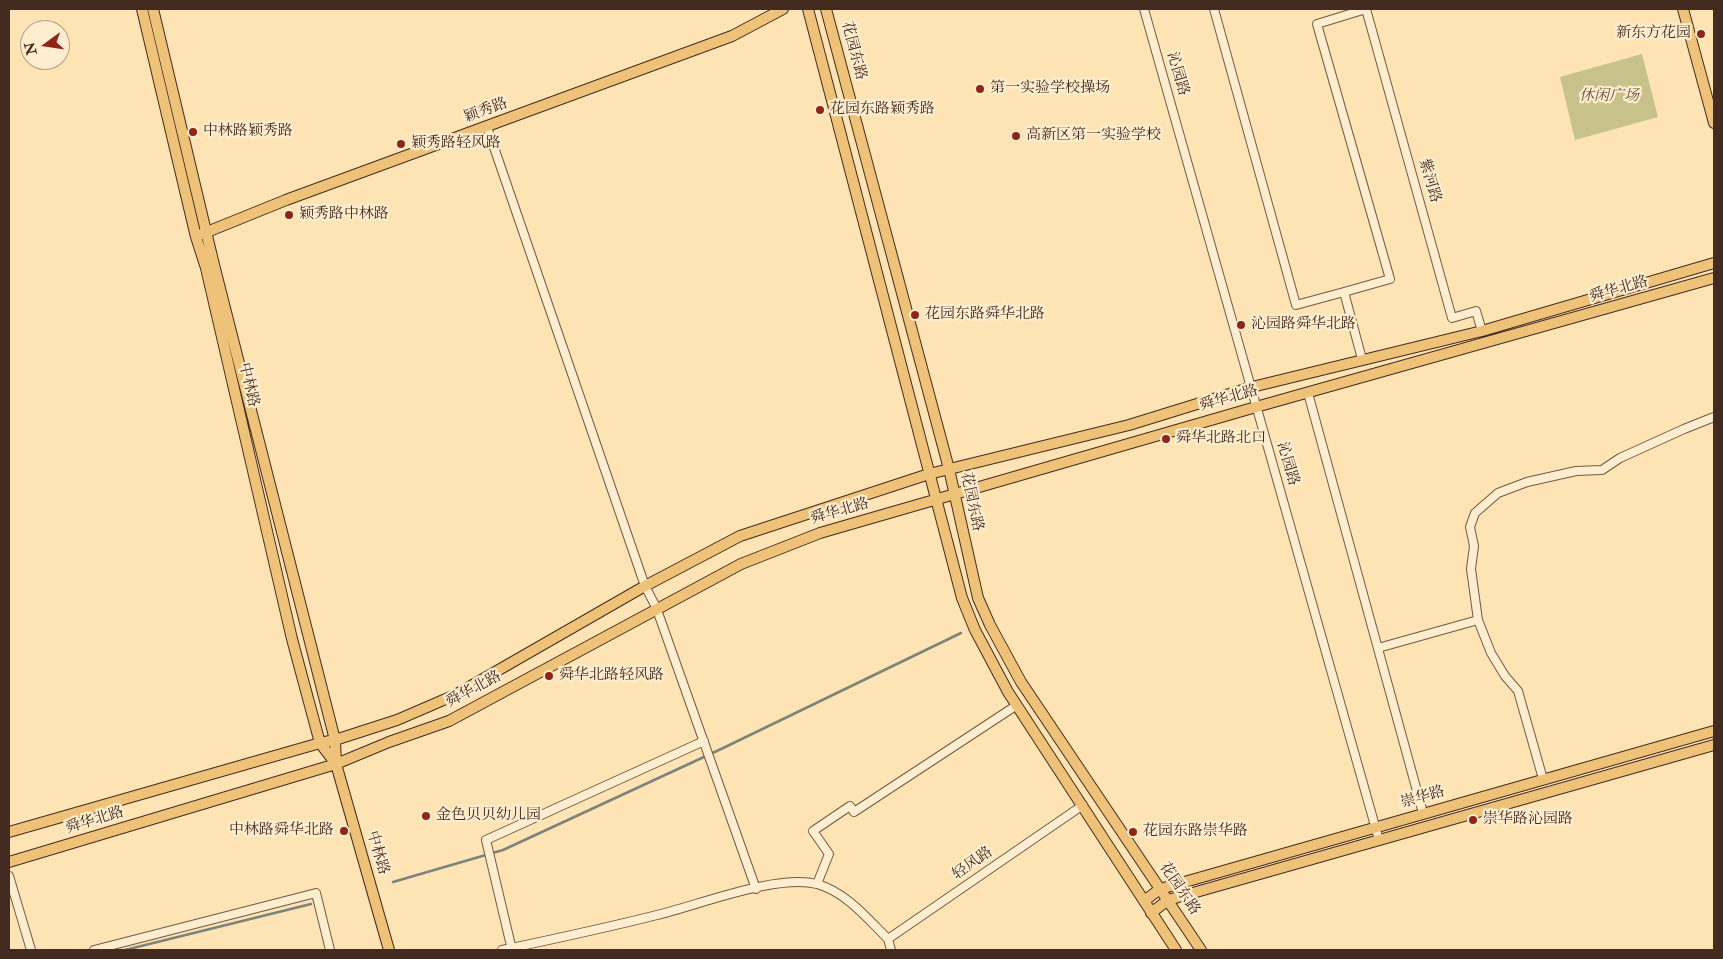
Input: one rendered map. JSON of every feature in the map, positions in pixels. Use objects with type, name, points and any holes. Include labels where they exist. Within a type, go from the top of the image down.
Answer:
[{"type":"main road","name":"中林路","points":[[142,9],[196,237],[206,268],[292,639],[320,742],[336,764]]},
{"type":"main road","name":"中林路","points":[[153,9],[207,232],[336,740],[336,764],[389,950]]},
{"type":"main road","name":"颖秀路","points":[[196,237],[286,200],[732,36],[783,9]]},
{"type":"main road","points":[[808,9],[962,598],[974,630],[1017,705],[1176,950]]},
{"type":"main road","name":"花园东路","points":[[826,9],[949,470],[978,598],[990,625],[1021,682],[1200,950]]},
{"type":"main road","points":[[1683,9],[1714,123]]},
{"type":"main road","name":"舜华北路","points":[[9,832],[320,742],[336,740],[396,720],[454,695],[646,586],[740,536],[929,474],[1129,425],[1252,387],[1482,331],[1714,263]]},
{"type":"main road","name":"舜华北路","points":[[9,862],[336,764],[449,721],[656,607],[741,564],[820,533],[1256,407],[1714,278]]},
{"type":"main road","name":"崇华路","points":[[1144,901],[1160,889],[1714,731]]},
{"type":"main road","name":"崇华路","points":[[1151,913],[1168,900],[1714,745]]},
{"type":"street","name":"沁园路","points":[[1144,9],[1379,840]]},
{"type":"street","points":[[1214,9],[1296,305],[1390,279],[1317,24],[1366,9]]},
{"type":"street","name":"紫河路","points":[[1366,9],[1452,318],[1476,311],[1482,331]]},
{"type":"street","points":[[487,127],[646,586],[656,607],[756,889]]},
{"type":"street","points":[[1344,292],[1362,359]]},
{"type":"street","points":[[1308,393],[1423,813]]},
{"type":"street","points":[[1543,779],[1518,691],[1491,654],[1478,620],[1471,569],[1474,546],[1470,527],[1475,513],[1498,493],[1542,478],[1576,471],[1602,470],[1620,458],[1684,429],[1714,418]]},
{"type":"street","points":[[1378,648],[1478,620]]},
{"type":"street","points":[[817,884],[829,854],[813,831],[850,806],[854,812],[1017,705]]},
{"type":"street","points":[[512,949],[486,840],[704,741]]},
{"type":"street","name":"轻风路","points":[[888,939],[1083,805]]},
{"type":"street","points":[[9,876],[31,950]]},
{"type":"street","points":[[502,950],[658,915],[756,889],[791,882],[817,884],[844,898],[864,914],[888,939],[891,950]]},
{"type":"street","points":[[94,950],[316,893],[330,950]]},
{"type":"green space","name":"休闲广场","points":[[1642,54],[1658,117],[1575,140],[1560,77]]},
{"type":"waterway","points":[[393,882],[503,850],[719,750],[961,633]]},
{"type":"waterway","points":[[125,950],[311,904]]},
{"type":"place","name":"新东方花园","points":[[1701,34]]},
{"type":"place","name":"第一实验学校操场","points":[[980,89]]},
{"type":"place","name":"花园东路颖秀路","points":[[820,110]]},
{"type":"place","name":"中林路颖秀路","points":[[193,132]]},
{"type":"place","name":"高新区第一实验学校","points":[[1016,136]]},
{"type":"place","name":"颖秀路轻风路","points":[[401,144]]},
{"type":"place","name":"颖秀路中林路","points":[[289,215]]},
{"type":"place","name":"花园东路舜华北路","points":[[915,315]]},
{"type":"place","name":"沁园路舜华北路","points":[[1241,325]]},
{"type":"place","name":"舜华北路北口","points":[[1166,439]]},
{"type":"place","name":"舜华北路轻风路","points":[[549,676]]},
{"type":"place","name":"金色贝贝幼儿园","points":[[426,816]]},
{"type":"place","name":"崇华路沁园路","points":[[1473,820]]},
{"type":"place","name":"中林路舜华北路","points":[[344,831]]},
{"type":"place","name":"花园东路崇华路","points":[[1133,832]]}]
